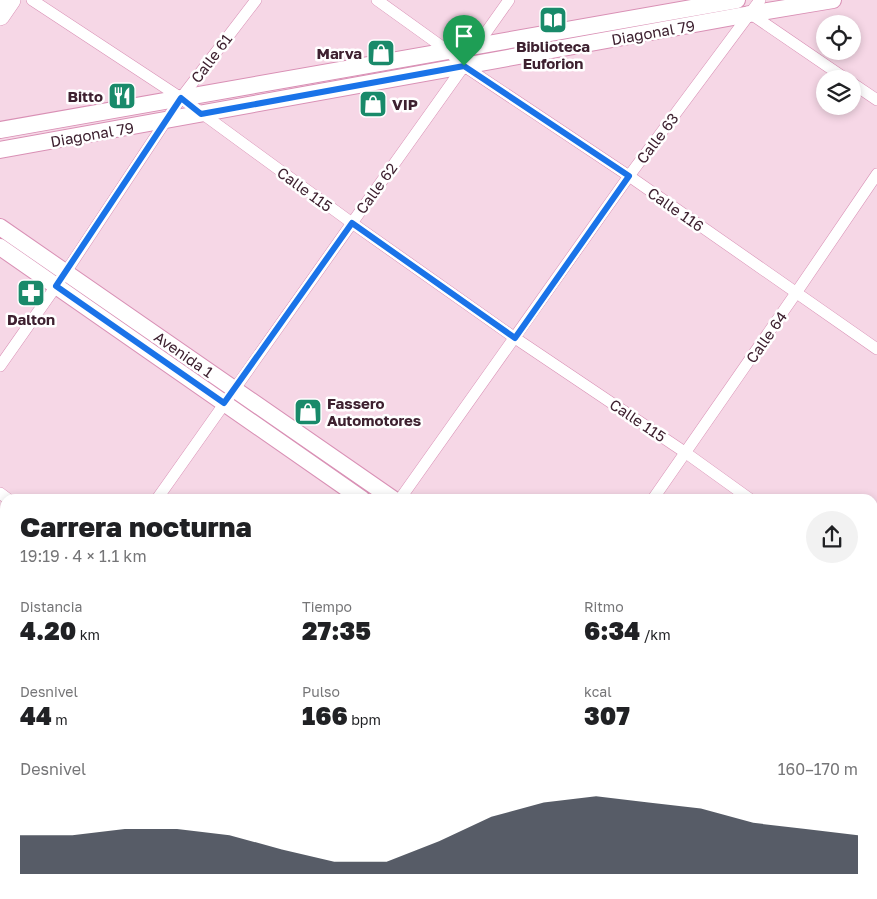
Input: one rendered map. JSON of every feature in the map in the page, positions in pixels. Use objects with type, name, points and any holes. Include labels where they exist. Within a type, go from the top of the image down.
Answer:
[{"type":"main road","points":[[0,16],[11,0]]},
{"type":"main road","name":"Diagonal 79","points":[[0,130],[734,0]]},
{"type":"main road","name":"Diagonal 79","points":[[0,150],[833,0]]},
{"type":"main road","name":"Avenida 1","points":[[0,227],[386,494]]},
{"type":"main road","name":"Avenida 1","points":[[0,247],[355,494]]},
{"type":"street","name":"Calle 115","points":[[32,0],[181,98],[352,223],[515,338],[686,452],[743,494]]},
{"type":"street","name":"Calle 61","points":[[0,366],[66,272],[181,98],[256,0]]},
{"type":"street","name":"Calle 116","points":[[376,0],[448,51],[464,66],[629,176],[877,349]]},
{"type":"street","name":"Calle 62","points":[[160,494],[509,0]]},
{"type":"street","points":[[734,0],[750,14],[833,70]]},
{"type":"street","name":"Calle 63","points":[[404,494],[629,176],[760,0]]},
{"type":"street","points":[[861,89],[877,100]]},
{"type":"street","name":"Calle 64","points":[[657,494],[877,174]]},
{"type":"place","name":"Biblioteca Euforion","points":[[553,20]]},
{"type":"place","name":"Marva","points":[[381,53]]},
{"type":"place","name":"Bitto","points":[[122,96]]},
{"type":"place","name":"VIP","points":[[373,104]]},
{"type":"place","name":"Dalton","points":[[31,293]]},
{"type":"place","name":"Fassero Automotores","points":[[308,412]]},
{"type":"route","points":[[464,66],[629,176],[515,338],[352,223],[224,403],[56,286],[181,98],[201,114],[464,66]]}]
